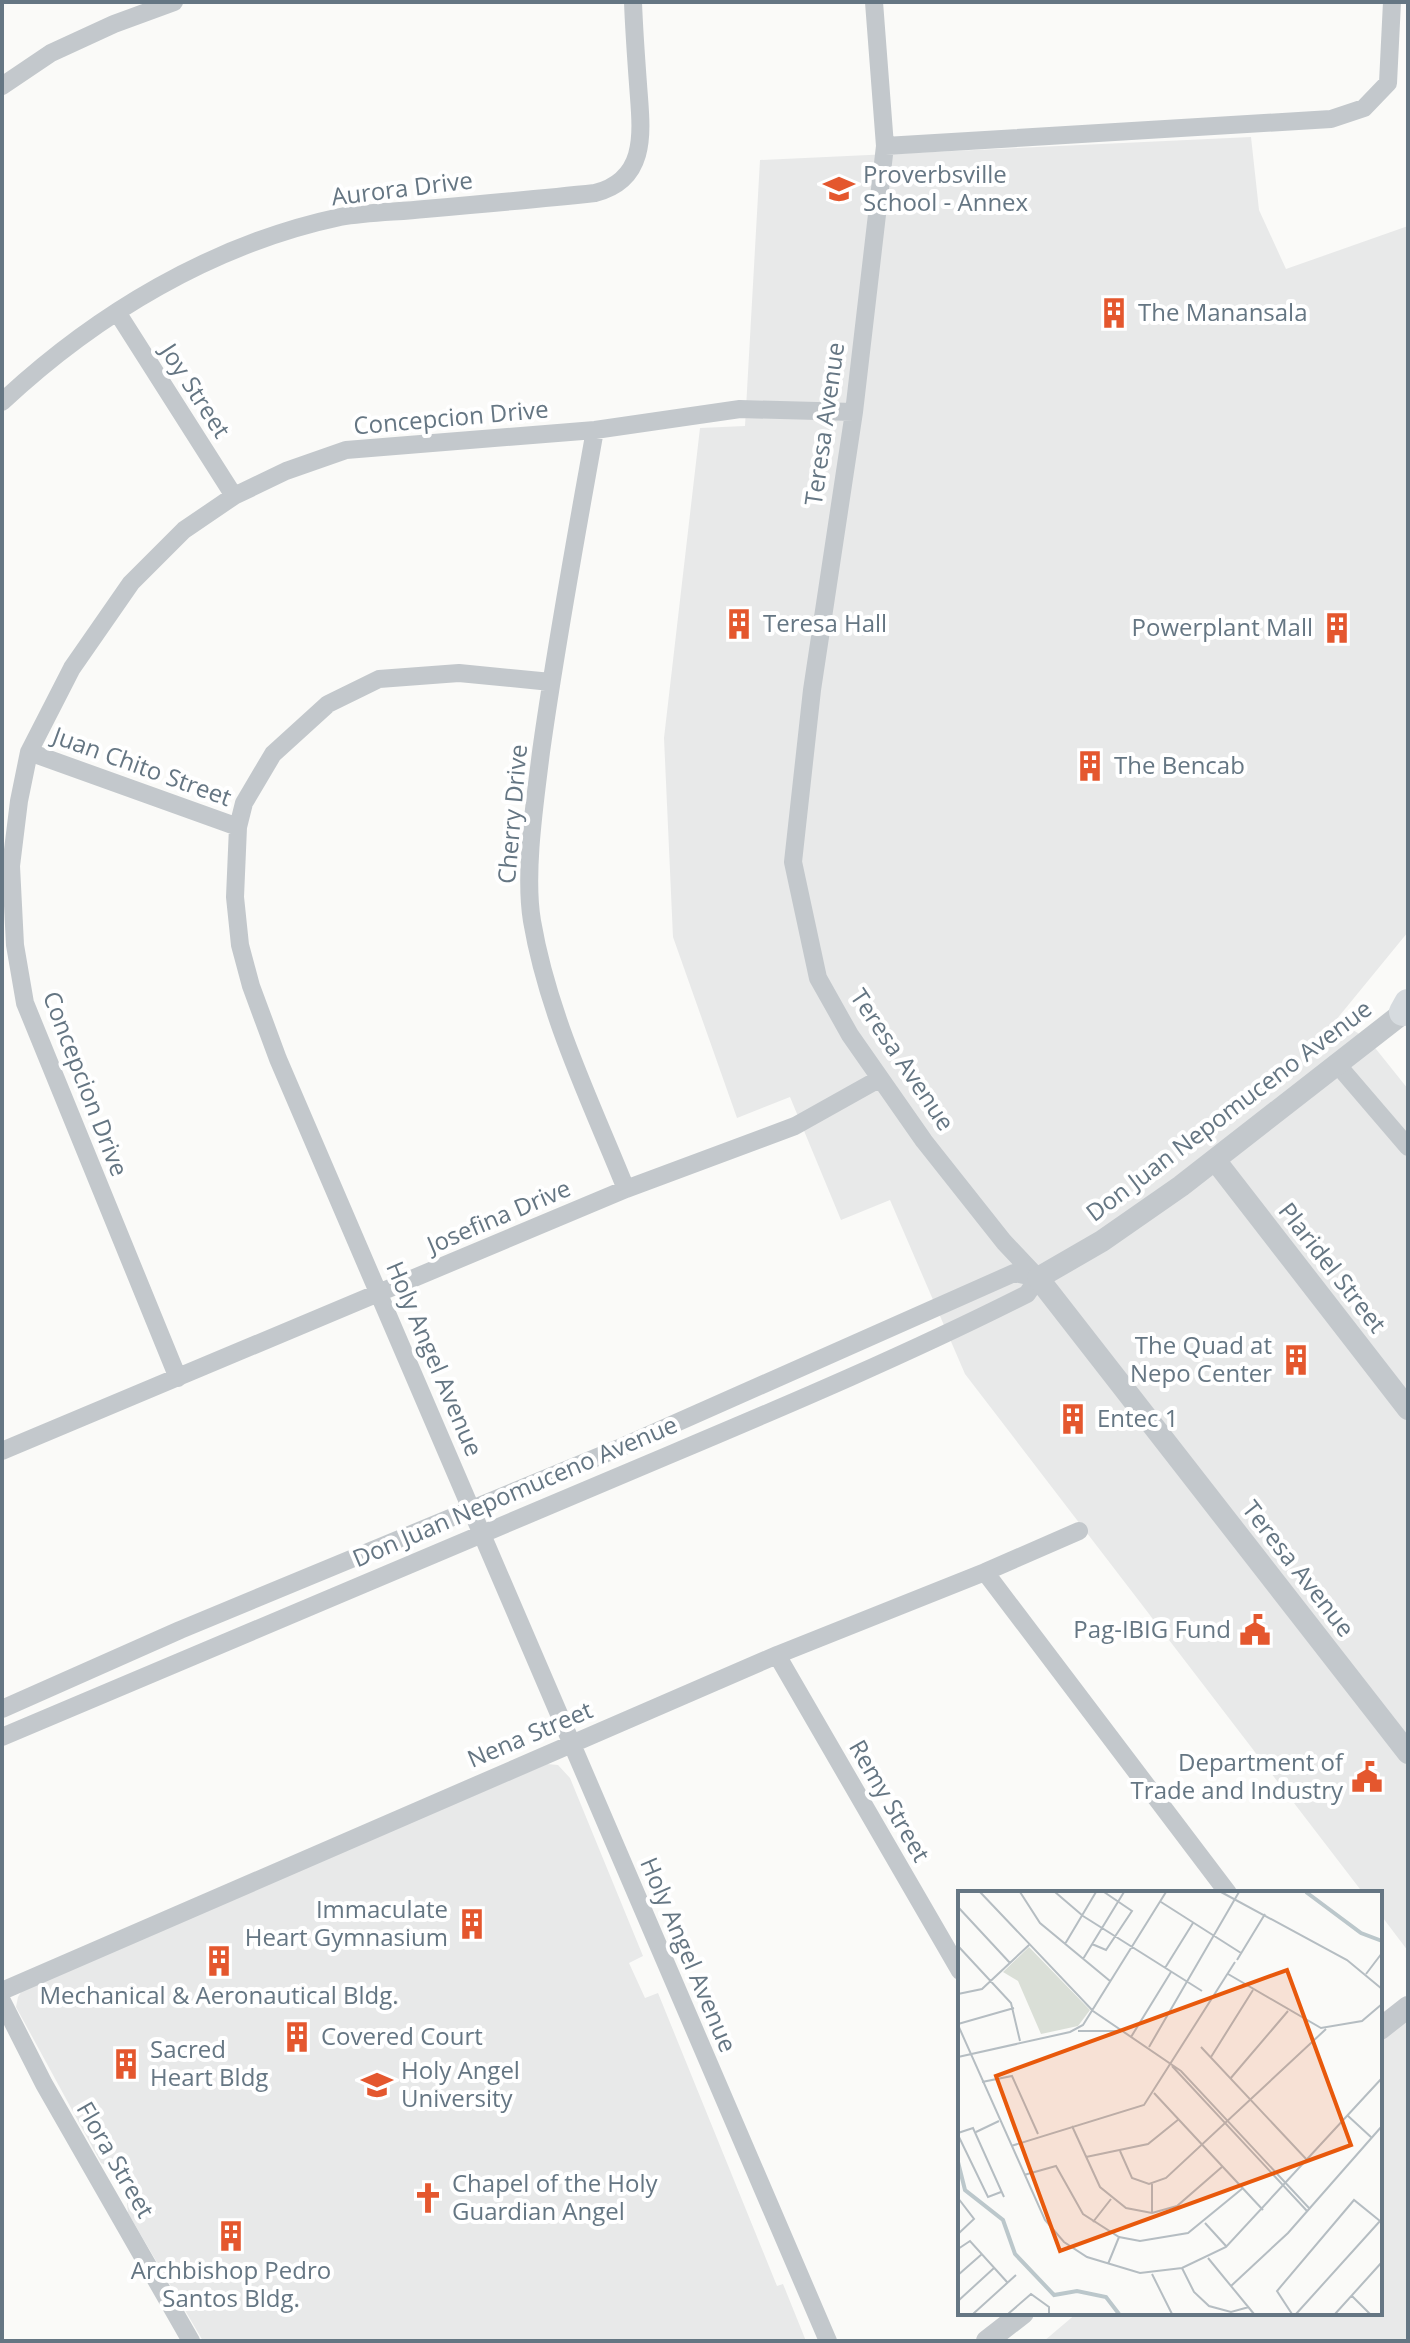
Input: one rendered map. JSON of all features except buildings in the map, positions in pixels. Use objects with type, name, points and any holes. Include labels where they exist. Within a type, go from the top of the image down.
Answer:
[{"type":"street","points":[[2,86],[51,53],[114,24],[174,2]]},
{"type":"street","name":"Aurora Drive","points":[[2,402],[30,376],[117,312],[201,263],[283,233],[342,217],[613,189],[636,161],[642,135],[633,2]]},
{"type":"street","name":"Teresa Avenue","points":[[874,2],[885,146],[854,412],[812,690],[793,862],[818,978],[879,1079],[1004,1242],[1038,1278],[1405,1743]]},
{"type":"street","points":[[885,146],[1331,119],[1364,108],[1388,83],[1392,2]]},
{"type":"street","name":"Joy Street","points":[[117,312],[234,496]]},
{"type":"street","name":"Concepcion Drive","points":[[178,1378],[25,1003],[15,945],[11,866],[29,752],[72,668],[131,583],[184,530],[234,496],[286,471],[346,450],[595,430],[740,409],[854,412]]},
{"type":"street","name":"Cherry Drive","points":[[595,430],[551,682],[534,807],[530,899],[532,920],[559,1023],[626,1189]]},
{"type":"street","name":"Holy Angel Avenue","points":[[551,682],[459,673],[379,679],[328,704],[273,754],[244,803],[238,827],[235,897],[240,945],[251,986],[278,1059],[828,2341]]},
{"type":"street","name":"Juan Chito Street","points":[[29,752],[238,827]]},
{"type":"street","name":"Don Juan Nepomuceno Avenue","points":[[2,1737],[766,1414],[963,1327],[1027,1294],[1038,1278],[1102,1241],[1276,1114],[1406,1008]]},
{"type":"street","points":[[1336,1063],[1408,1147]]},
{"type":"street","name":"Josefina Drive","points":[[2,1451],[626,1189],[795,1126],[879,1079]]},
{"type":"street","name":"Plaridel Street","points":[[1215,1160],[1408,1409]]},
{"type":"street","name":"Don Juan Nepomuceno Avenue","points":[[2,1709],[180,1630],[624,1446],[1014,1273],[1038,1278]]},
{"type":"street","points":[[757,1387],[766,1414]]},
{"type":"street","name":"Nena Street","points":[[2,1991],[777,1655],[1079,1531]]},
{"type":"street","points":[[985,1572],[1226,1891]]},
{"type":"street","points":[[180,1630],[192,1655]]},
{"type":"street","name":"Remy Street","points":[[777,1655],[958,1968]]},
{"type":"street","name":"Flora Street","points":[[2,2001],[81,2151],[191,2341]]},
{"type":"street","points":[[1382,2027],[1408,2007]]},
{"type":"street","points":[[987,2341],[1020,2315]]},
{"type":"shaded area","points":[[1251,137],[1259,210],[1286,269],[1408,226],[1408,932],[1336,1020],[1368,1039],[1408,1089],[1408,1951],[1382,1917],[1382,1891],[1361,1891],[965,1374],[890,1200],[841,1220],[790,1097],[737,1118],[673,937],[664,738],[700,428],[745,426],[760,160]]},
{"type":"shaded area","name":"Holy Angel University","points":[[547,1764],[558,1765],[570,1778],[643,1956],[629,1963],[645,1998],[658,1993],[777,2286],[783,2284],[806,2341],[203,2341],[128,2213],[127,2204],[136,2188],[128,2168],[114,2169],[101,2163],[16,2007],[18,1997],[23,1989]]},
{"type":"shaded area","points":[[1408,2007],[1408,2341],[1044,2341],[1075,2315],[1382,2315],[1382,2028]]},
{"type":"place","name":"Proverbsville School - Annex","points":[[839,189]]},
{"type":"place","name":"The Manansala","points":[[1114,313]]},
{"type":"place","name":"Teresa Hall","points":[[739,624]]},
{"type":"place","name":"Powerplant Mall","points":[[1337,628]]},
{"type":"place","name":"The Bencab","points":[[1090,766]]},
{"type":"place","name":"The Quad at Nepo Center","points":[[1296,1360]]},
{"type":"place","name":"Entec 1","points":[[1073,1419]]},
{"type":"place","name":"Pag-IBIG Fund","points":[[1255,1630]]},
{"type":"place","name":"Department of Trade and Industry","points":[[1367,1777]]},
{"type":"place","name":"Immaculate Heart Gymnasium","points":[[472,1924]]},
{"type":"place","name":"Mechanical & Aeronautical Bldg.","points":[[219,1961]]},
{"type":"place","name":"Covered Court","points":[[297,2037]]},
{"type":"place","name":"Sacred Heart Bldg","points":[[126,2064]]},
{"type":"place","name":"Holy Angel University","points":[[377,2085]]},
{"type":"place","name":"Chapel of the Holy Guardian Angel","points":[[428,2198]]},
{"type":"place","name":"Archbishop Pedro Santos Bldg.","points":[[231,2236]]}]
